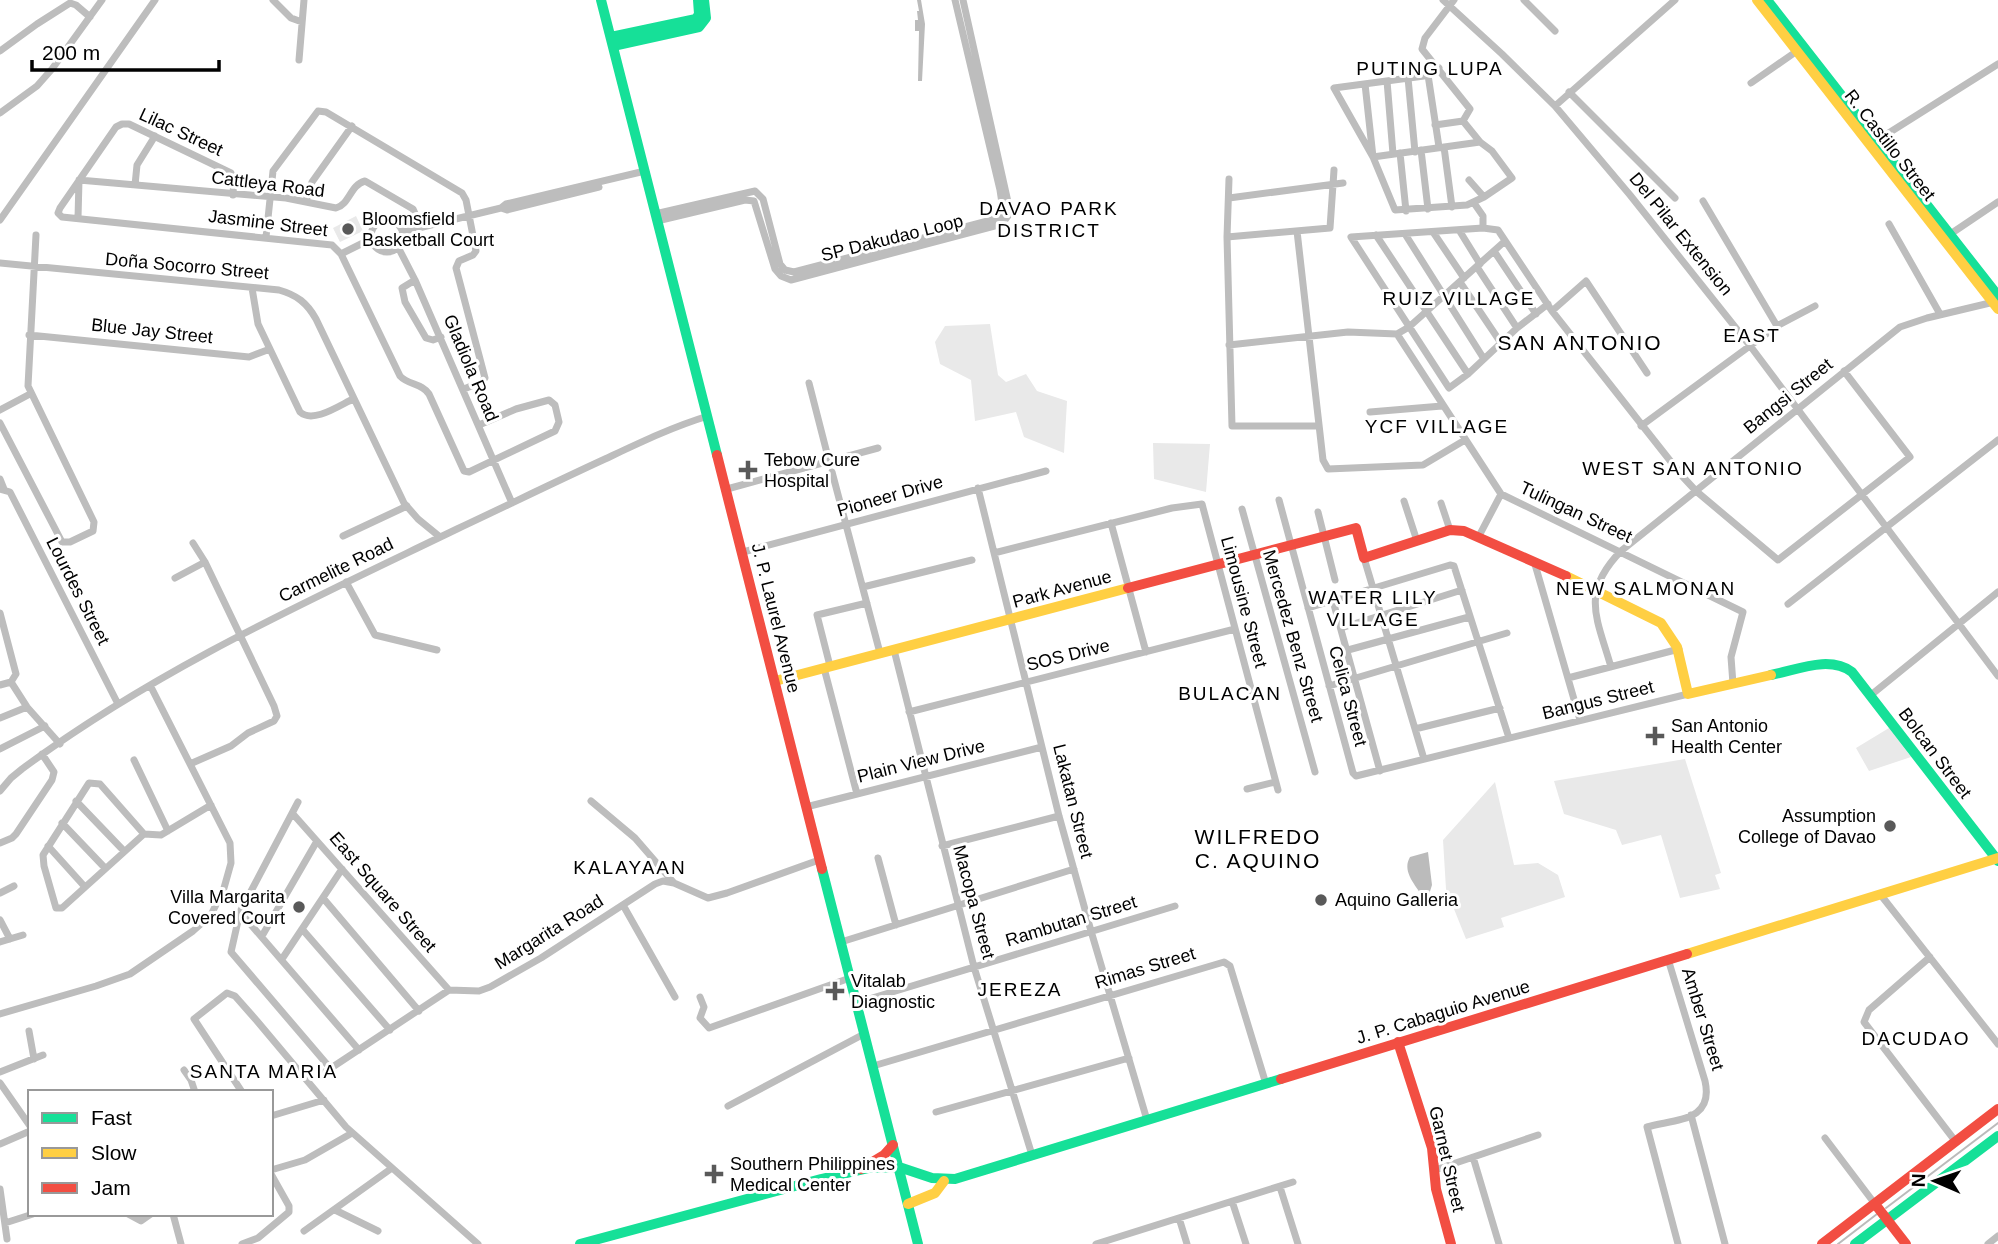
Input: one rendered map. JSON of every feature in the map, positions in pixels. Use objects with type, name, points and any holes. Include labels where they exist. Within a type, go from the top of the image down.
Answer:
[{"type":"main road","name":"J. P. Laurel Avenue","points":[[601,0],[918,1244]]},
{"type":"main road","points":[[698,0],[701,20]]},
{"type":"main road","points":[[612,41],[691,30],[706,14],[704,0]]},
{"type":"main road","name":"R. Castillo Street","points":[[1757,0],[1838,97]]},
{"type":"main road","name":"R. Castillo Street","points":[[1767,0],[1873,143],[1997,302]]},
{"type":"main road","name":"Park Avenue","points":[[775,681],[1356,528],[1364,558]]},
{"type":"main road","points":[[1364,558],[1450,530],[1479,536],[1661,623],[1670,631],[1679,649],[1688,694]]},
{"type":"main road","name":"Bangus Street","points":[[1688,694],[1828,663],[1839,663],[1848,668]]},
{"type":"main road","name":"Bolcan Street","points":[[1848,668],[1997,860]]},
{"type":"main road","name":"J. P. Cabaguio Avenue","points":[[944,1181],[1997,860]]},
{"type":"main road","name":"Garnet Street","points":[[1398,1042],[1432,1148],[1436,1189],[1451,1244]]},
{"type":"main road","points":[[1822,1244],[1998,1109]]},
{"type":"main road","points":[[1855,1244],[1998,1136]]},
{"type":"main road","points":[[861,1169],[884,1155],[893,1144]]},
{"type":"main road","points":[[580,1244],[861,1169],[899,1167],[926,1178],[944,1181],[935,1193],[908,1203]]},
{"type":"main road","points":[[1875,1204],[1906,1244]]},
{"type":"street","points":[[0,113],[37,86],[102,0]]},
{"type":"street","points":[[1,215],[155,0]]},
{"type":"street","points":[[273,0],[290,18],[302,22]]},
{"type":"street","points":[[299,60],[303,0]]},
{"type":"street","name":"SP Dakudao Loop","points":[[838,264],[991,221],[1002,215],[1000,190],[955,0]]},
{"type":"street","name":"SP Dakudao Loop","points":[[656,218],[752,191],[759,192],[780,264],[785,270],[794,272],[994,228],[1005,222],[1008,202],[962,0]]},
{"type":"street","points":[[1524,0],[1555,31]]},
{"type":"street","points":[[1555,106],[1675,0]]},
{"type":"street","points":[[1449,2],[1422,45],[1425,55],[1439,68],[1470,109],[1463,121]]},
{"type":"street","name":"Del Pilar Extension","points":[[1449,2],[1555,106],[1630,195],[1749,345],[1998,676]]},
{"type":"street","points":[[0,51],[70,3],[90,17]]},
{"type":"street","points":[[1751,83],[1797,51]]},
{"type":"street","points":[[1873,143],[1998,64]]},
{"type":"street","points":[[1439,68],[1428,75],[1334,88],[1373,157],[1395,210],[1474,203],[1512,178],[1492,151],[1480,142],[1463,121]]},
{"type":"street","points":[[1428,75],[1452,207]]},
{"type":"street","points":[[1408,78],[1428,209]]},
{"type":"street","points":[[1387,81],[1406,211]]},
{"type":"street","points":[[1365,84],[1373,157]]},
{"type":"street","points":[[1569,92],[1675,198]]},
{"type":"street","points":[[266,237],[275,168],[312,116],[321,111],[352,126],[462,193],[476,251],[458,261],[456,268],[485,377],[481,382],[464,389]]},
{"type":"street","points":[[1435,125],[1463,121]]},
{"type":"street","name":"Lilac Street","points":[[58,215],[59,209],[119,125],[129,124],[233,174],[233,195]]},
{"type":"street","points":[[306,201],[312,182],[352,126]]},
{"type":"street","points":[[135,186],[137,165],[155,136]]},
{"type":"street","points":[[1373,157],[1480,142]]},
{"type":"street","points":[[1227,237],[1330,228],[1334,170]]},
{"type":"street","points":[[402,232],[501,208],[506,204],[517,204],[645,174]]},
{"type":"street","points":[[1229,179],[1227,237],[1232,427],[1318,426]]},
{"type":"street","points":[[78,218],[79,180]]},
{"type":"street","name":"Cattleya Road","points":[[79,180],[270,197],[339,207],[345,203],[357,184],[367,181],[413,209],[421,227]]},
{"type":"street","points":[[1469,180],[1484,197]]},
{"type":"street","points":[[1229,198],[1343,183]]},
{"type":"street","points":[[1703,201],[1777,326]]},
{"type":"street","points":[[1947,237],[1998,202]]},
{"type":"street","points":[[1474,203],[1483,216],[1483,228]]},
{"type":"street","name":"Jasmine Street","points":[[58,215],[328,244],[335,247],[341,254],[400,376],[426,390],[461,468],[466,472],[494,460]]},
{"type":"street","points":[[382,221],[395,222],[402,232],[398,247],[390,252],[381,251],[371,239],[372,229],[382,221]]},
{"type":"street","points":[[1889,224],[1940,314]]},
{"type":"street","points":[[1647,373],[1586,281],[1550,307],[1517,328],[1468,374],[1448,388],[1351,237],[1495,228],[1550,307],[1640,426],[1696,491],[1778,560],[1910,457],[1844,372]]},
{"type":"street","points":[[1297,230],[1322,460],[1328,469],[1423,465],[1465,440]]},
{"type":"street","points":[[1459,230],[1517,328]]},
{"type":"street","points":[[1433,232],[1501,343]]},
{"type":"street","points":[[1405,234],[1484,359]]},
{"type":"street","points":[[0,424],[62,542],[70,542],[93,531],[94,522],[30,394],[27,380],[36,235]]},
{"type":"street","points":[[1376,235],[1468,374]]},
{"type":"street","points":[[341,254],[371,239]]},
{"type":"street","points":[[1229,345],[1308,335],[1354,332],[1397,334],[1409,327],[1505,241]]},
{"type":"street","name":"Gladiola Road","points":[[398,247],[441,337],[512,503]]},
{"type":"street","points":[[1494,251],[1536,314]]},
{"type":"street","name":"Doña Socorro Street","points":[[0,263],[292,293],[302,300],[316,320],[407,506],[440,537]]},
{"type":"street","points":[[415,280],[402,288],[405,302],[426,338],[433,340],[441,337]]},
{"type":"street","points":[[253,288],[258,324],[304,416],[319,414],[353,398]]},
{"type":"street","name":"Bangsi Street","points":[[1596,591],[1611,563],[1621,551],[1900,327],[1940,314],[1997,302]]},
{"type":"street","points":[[1640,426],[1749,345],[1777,326],[1815,306]]},
{"type":"street","name":"Tulingan Street","points":[[1397,334],[1500,494],[1742,612],[1731,657],[1733,684]]},
{"type":"street","name":"Blue Jay Street","points":[[29,335],[249,357],[270,349]]},
{"type":"street","points":[[810,383],[829,461]]},
{"type":"street","points":[[0,410],[30,394]]},
{"type":"street","points":[[479,425],[516,409],[549,400],[555,405],[558,427],[494,460]]},
{"type":"street","points":[[1370,412],[1443,407]]},
{"type":"street","name":"Carmelite Road","points":[[0,791],[11,778],[42,754],[118,704],[241,635],[346,582],[663,432],[708,416]]},
{"type":"street","points":[[1788,604],[1998,440]]},
{"type":"street","points":[[727,489],[878,448]]},
{"type":"street","name":"Pioneer Drive","points":[[743,552],[1046,471]]},
{"type":"street","points":[[832,472],[880,653]]},
{"type":"street","name":"Lourdes Street","points":[[0,479],[118,704]]},
{"type":"street","name":"Lakatan Street","points":[[978,488],[1059,816],[1147,1120]]},
{"type":"street","points":[[1479,536],[1500,494]]},
{"type":"street","name":"Celica Street","points":[[1279,500],[1356,776]]},
{"type":"street","points":[[1404,501],[1417,541]]},
{"type":"street","name":"Limousine Street","points":[[1111,523],[1202,503],[1277,786],[1247,789]]},
{"type":"street","points":[[1441,503],[1450,530]]},
{"type":"street","points":[[343,536],[407,506]]},
{"type":"street","name":"Mercedez Benz Street","points":[[1242,509],[1315,772]]},
{"type":"street","points":[[1318,512],[1335,580]]},
{"type":"street","points":[[994,553],[1111,523],[1146,652]]},
{"type":"street","points":[[190,764],[232,746],[248,733],[276,719],[274,706],[241,635],[193,543]]},
{"type":"street","points":[[1364,558],[1424,760]]},
{"type":"street","points":[[863,587],[972,560]]},
{"type":"street","points":[[1534,561],[1580,720]]},
{"type":"street","points":[[174,578],[205,562]]},
{"type":"street","points":[[1308,608],[1452,565],[1456,568],[1469,617],[1509,738]]},
{"type":"street","points":[[346,582],[375,635],[437,650]]},
{"type":"street","points":[[1341,628],[1462,590]]},
{"type":"street","points":[[1596,591],[1594,604],[1611,667]]},
{"type":"street","points":[[1871,695],[1998,592]]},
{"type":"street","points":[[1333,601],[1380,771]]},
{"type":"street","points":[[857,794],[817,615],[867,603]]},
{"type":"street","points":[[0,613],[15,670],[15,677],[11,682],[0,685]]},
{"type":"street","points":[[1348,650],[1469,617]]},
{"type":"street","name":"SOS Drive","points":[[909,712],[1235,629]]},
{"type":"street","points":[[1329,685],[1507,633]]},
{"type":"street","points":[[1567,678],[1679,649]]},
{"type":"street","name":"Macopa Street","points":[[894,650],[974,967],[1032,1155]]},
{"type":"street","points":[[11,682],[27,707],[60,744]]},
{"type":"street","points":[[0,1014],[131,974],[205,922],[224,888],[231,854],[226,834],[150,685]]},
{"type":"street","name":"Bangus Street","points":[[1356,776],[1688,694]]},
{"type":"street","points":[[0,718],[27,707]]},
{"type":"street","points":[[1415,729],[1500,708]]},
{"type":"street","points":[[0,749],[45,726]]},
{"type":"street","name":"Plain View Drive","points":[[806,807],[1042,747]]},
{"type":"street","points":[[0,843],[16,834],[52,780],[54,772],[42,754]]},
{"type":"street","points":[[134,760],[165,833]]},
{"type":"street","points":[[144,834],[100,784],[92,782],[86,786],[48,846],[43,860],[54,906],[59,910],[62,908],[144,834],[165,833],[211,805]]},
{"type":"street","points":[[76,801],[124,850]]},
{"type":"street","points":[[591,801],[635,838],[674,883],[708,898],[819,860]]},
{"type":"street","points":[[298,802],[240,912],[230,946],[233,958],[331,1069]]},
{"type":"street","name":"East Square Street","points":[[293,814],[449,990]]},
{"type":"street","points":[[943,846],[1059,816]]},
{"type":"street","points":[[62,823],[105,868]]},
{"type":"street","points":[[262,936],[317,841]]},
{"type":"street","points":[[48,846],[85,887]]},
{"type":"street","points":[[878,858],[896,925]]},
{"type":"street","points":[[282,959],[342,869]]},
{"type":"street","points":[[841,943],[1074,869]]},
{"type":"street","name":"Margarita Road","points":[[449,990],[479,991],[490,987],[541,958],[655,884],[663,881],[674,883]]},
{"type":"street","points":[[0,893],[14,886]]},
{"type":"street","points":[[1880,894],[1998,1044]]},
{"type":"street","points":[[323,898],[419,1011]]},
{"type":"street","points":[[622,905],[676,997]]},
{"type":"street","name":"Rambutan Street","points":[[856,1003],[1175,906]]},
{"type":"street","points":[[240,912],[359,1050]]},
{"type":"street","points":[[0,920],[10,939]]},
{"type":"street","points":[[302,929],[390,1030]]},
{"type":"street","points":[[0,942],[23,935]]},
{"type":"street","points":[[1930,957],[1869,1010],[1864,1022],[1956,1142]]},
{"type":"street","name":"Amber Street","points":[[1668,959],[1707,1089],[1705,1105],[1691,1115]]},
{"type":"street","name":"Rimas Street","points":[[873,1066],[1226,962],[1230,967],[1266,1084]]},
{"type":"street","points":[[700,997],[705,1007],[700,1018],[709,1028],[850,978]]},
{"type":"street","points":[[319,1076],[449,990]]},
{"type":"street","points":[[241,1090],[194,1019],[224,994],[232,994],[352,1133],[478,1244]]},
{"type":"street","points":[[29,1031],[34,1059]]},
{"type":"street","points":[[728,1106],[864,1034]]},
{"type":"street","points":[[0,1072],[43,1055]]},
{"type":"street","points":[[936,1112],[1129,1058]]},
{"type":"street","points":[[184,1070],[194,1090]]},
{"type":"street","points":[[0,1083],[28,1126]]},
{"type":"street","points":[[273,1115],[324,1100]]},
{"type":"street","points":[[1678,1244],[1647,1127],[1691,1115],[1725,1244]]},
{"type":"street","points":[[0,1144],[28,1130]]},
{"type":"street","points":[[273,1171],[305,1160],[352,1133]]},
{"type":"street","points":[[1435,1170],[1538,1135]]},
{"type":"street","points":[[1825,1138],[1875,1204]]},
{"type":"street","points":[[1473,1157],[1499,1244]]},
{"type":"street","points":[[304,1231],[392,1168]]},
{"type":"street","points":[[242,1244],[258,1238],[289,1212],[289,1206],[273,1176]]},
{"type":"street","points":[[1096,1244],[1293,1182]]},
{"type":"street","points":[[1279,1187],[1298,1244]]},
{"type":"street","points":[[0,1189],[7,1239]]},
{"type":"street","points":[[1232,1201],[1246,1244]]},
{"type":"street","points":[[335,1209],[378,1231]]},
{"type":"street","points":[[5,1223],[28,1216]]},
{"type":"street","points":[[132,1216],[141,1221],[149,1216]]},
{"type":"street","points":[[174,1216],[181,1244]]},
{"type":"street","points":[[1179,1218],[1187,1244]]},
{"type":"street","points":[[1126,1235],[1129,1244]]},
{"type":"street","points":[[1988,1244],[1998,1236]]},
{"type":"shaded area","points":[[917,0],[921,0],[925,24],[922,81],[918,81],[919,31],[915,31],[915,20],[918,20],[919,11]]},
{"type":"shaded area","name":"Bloomsfield Basketball Court","points":[[356,216],[363,231],[340,242],[333,228]]},
{"type":"shaded area","points":[[990,324],[998,375],[1006,382],[1026,374],[1037,391],[1067,401],[1064,453],[1024,437],[1016,412],[975,421],[971,380],[940,364],[935,342],[945,326]]},
{"type":"shaded area","points":[[1153,443],[1210,444],[1206,492],[1154,479]]},
{"type":"shaded area","points":[[1889,728],[1911,757],[1869,771],[1856,748]]},
{"type":"shaded area","points":[[1685,759],[1721,873],[1715,875],[1720,889],[1680,898],[1661,835],[1622,845],[1616,830],[1564,814],[1554,781]]},
{"type":"shaded area","points":[[1495,782],[1514,865],[1538,863],[1558,875],[1565,897],[1501,918],[1504,927],[1466,939],[1446,889],[1443,840]]},
{"type":"shaded area","points":[[1428,852],[1432,885],[1426,904],[1409,875],[1408,863],[1410,857]]},
{"type":"waterway","points":[[1886,1208],[1998,1123]]},
{"type":"waterway","points":[[1838,1244],[1877,1214]]},
{"type":"traffic: fast","points":[[601,0],[717,455]]},
{"type":"traffic: fast","points":[[611,37],[696,19],[699,14],[698,0]]},
{"type":"traffic: fast","points":[[613,46],[699,27],[706,18],[704,0]]},
{"type":"traffic: fast","points":[[1767,0],[1998,296]]},
{"type":"traffic: fast","points":[[1771,675],[1823,664],[1843,667],[1852,672],[1998,861]]},
{"type":"traffic: fast","points":[[822,869],[918,1244]]},
{"type":"traffic: fast","points":[[899,1167],[932,1178],[955,1179],[1281,1079]]},
{"type":"traffic: fast","points":[[1855,1244],[1998,1136]]},
{"type":"traffic: fast","points":[[580,1244],[821,1179],[869,1168],[899,1167]]},
{"type":"traffic: slow","points":[[1757,0],[1998,309]]},
{"type":"traffic: slow","points":[[1566,576],[1661,623],[1677,647],[1688,694],[1771,675]]},
{"type":"traffic: slow","points":[[775,681],[1128,588]]},
{"type":"traffic: slow","points":[[1687,954],[1998,858]]},
{"type":"traffic: slow","points":[[908,1204],[935,1193],[944,1181]]},
{"type":"traffic: jam","points":[[717,455],[822,869]]},
{"type":"traffic: jam","points":[[1128,588],[1356,528],[1364,558],[1450,530],[1464,531],[1566,576]]},
{"type":"traffic: jam","points":[[1281,1079],[1687,954]]},
{"type":"traffic: jam","points":[[1398,1042],[1432,1148],[1436,1189],[1451,1244]]},
{"type":"traffic: jam","points":[[1822,1244],[1998,1109]]},
{"type":"traffic: jam","points":[[861,1169],[884,1155],[893,1145]]},
{"type":"traffic: jam","points":[[1875,1204],[1906,1244]]},
{"type":"place","name":"Bloomsfield Basketball Court","points":[[348,229]]},
{"type":"place","name":"Tebow Cure Hospital","points":[[748,470]]},
{"type":"place","name":"San Antonio Health Center","points":[[1655,736]]},
{"type":"place","name":"Assumption College of Davao","points":[[1890,826]]},
{"type":"place","name":"Aquino Galleria","points":[[1321,900]]},
{"type":"place","name":"Villa Margarita Covered Court","points":[[299,907]]},
{"type":"place","name":"Vitalab Diagnostic","points":[[835,991]]},
{"type":"place","name":"Southern Philippines Medical Center","points":[[714,1174]]},
{"type":"district","name":"PUTING LUPA","points":[[1430,68]]},
{"type":"district","name":"DAVAO PARK DISTRICT","points":[[1049,219]]},
{"type":"district","name":"RUIZ VILLAGE","points":[[1459,298]]},
{"type":"district","name":"EAST","points":[[1752,335]]},
{"type":"district","name":"SAN ANTONIO","points":[[1580,343]]},
{"type":"district","name":"YCF VILLAGE","points":[[1437,426]]},
{"type":"district","name":"WEST SAN ANTONIO","points":[[1693,468]]},
{"type":"district","name":"NEW SALMONAN","points":[[1646,588]]},
{"type":"district","name":"WATER LILY VILLAGE","points":[[1373,608]]},
{"type":"district","name":"BULACAN","points":[[1230,693]]},
{"type":"district","name":"WILFREDO C. AQUINO","points":[[1258,849]]},
{"type":"district","name":"KALAYAAN","points":[[630,867]]},
{"type":"district","name":"JEREZA","points":[[1020,989]]},
{"type":"district","name":"DACUDAO","points":[[1916,1038]]},
{"type":"district","name":"SANTA MARIA","points":[[264,1071]]}]
